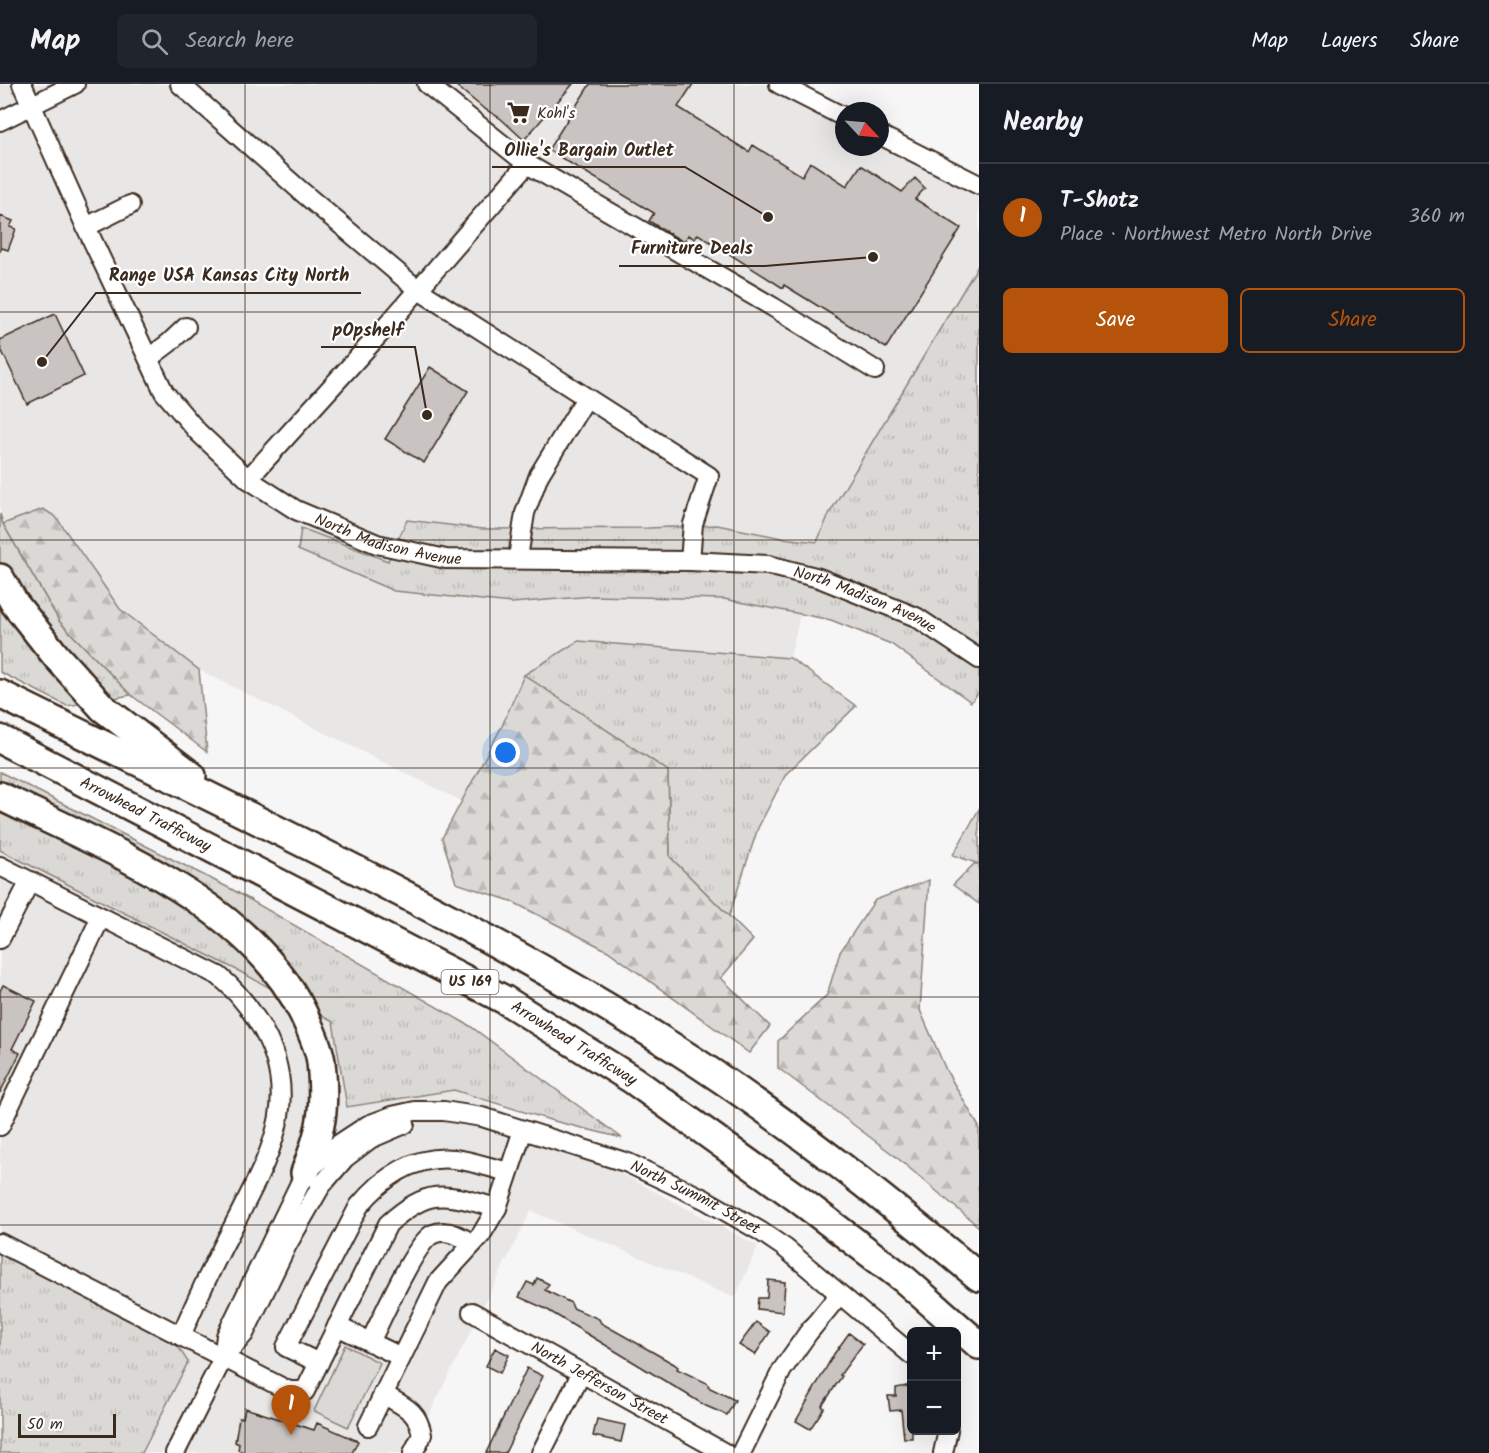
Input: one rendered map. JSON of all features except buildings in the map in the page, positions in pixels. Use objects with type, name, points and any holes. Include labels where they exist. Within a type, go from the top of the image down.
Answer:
[{"type":"highway","points":[[0,578],[15,604],[103,708],[246,816]]},
{"type":"highway","name":"US 169","points":[[0,694],[450,917],[558,978],[673,1047],[778,1119],[883,1198],[979,1277]]},
{"type":"highway","name":"Arrowhead Trafficway","points":[[0,739],[505,1000],[633,1080],[778,1184],[905,1280],[979,1345]]},
{"type":"highway","points":[[0,796],[165,878],[200,900],[258,948],[296,999],[321,1059],[320,1125],[313,1180]]},
{"type":"street","name":"North Madison Avenue","points":[[22,84],[164,392],[198,432],[249,479],[296,510],[377,544],[446,559],[690,561],[768,565],[819,578],[916,617],[979,659]]},
{"type":"street","points":[[0,121],[75,84]]},
{"type":"street","points":[[180,84],[302,192],[417,289],[709,476],[693,524],[690,561]]},
{"type":"street","points":[[427,84],[526,164],[750,293],[875,370]]},
{"type":"street","points":[[779,84],[835,112]]},
{"type":"street","points":[[889,140],[979,185]]},
{"type":"street","points":[[249,479],[384,329],[526,164]]},
{"type":"street","points":[[86,227],[130,205]]},
{"type":"street","points":[[149,358],[186,327]]},
{"type":"street","points":[[518,558],[525,513],[539,475],[586,398]]},
{"type":"street","points":[[0,866],[219,976],[244,1000],[268,1038],[277,1061],[282,1101],[266,1162],[180,1336]]},
{"type":"street","points":[[0,939],[30,881]]},
{"type":"street","points":[[0,1125],[101,917]]},
{"type":"street","name":"North Summit Street","points":[[313,1180],[336,1146],[369,1125],[392,1116],[415,1111],[444,1111],[482,1117],[628,1163],[704,1199],[785,1248],[907,1350]]},
{"type":"street","points":[[368,1426],[438,1282],[488,1226],[497,1208],[523,1130]]},
{"type":"street","points":[[318,1363],[286,1347],[359,1206],[371,1191],[398,1170],[424,1160],[454,1159],[508,1172]]},
{"type":"street","points":[[175,1453],[223,1359],[226,1336],[313,1180]]},
{"type":"street","points":[[0,1244],[289,1391],[304,1391],[388,1224],[404,1210],[421,1200],[441,1195],[497,1208]]},
{"type":"street","points":[[370,1342],[417,1251],[432,1234],[449,1232],[461,1236],[472,1244]]},
{"type":"street","points":[[741,1453],[782,1370],[839,1295]]},
{"type":"street","name":"North Jefferson Street","points":[[472,1312],[725,1453]]},
{"type":"street","points":[[337,1326],[401,1357]]},
{"type":"street","points":[[541,1453],[581,1374]]},
{"type":"street","points":[[383,1394],[411,1410],[417,1417],[422,1435],[413,1453]]},
{"type":"street","points":[[943,1453],[947,1435]]},
{"type":"shaded area","points":[[0,84],[779,84],[835,112],[835,156],[889,156],[889,140],[979,185],[979,264],[829,514],[817,542],[790,658],[578,641],[524,675],[502,726],[463,802],[199,670],[120,609],[56,517],[43,509],[3,524],[0,514]]},
{"type":"shaded area","points":[[0,850],[235,969],[758,1246],[735,1298],[531,1211],[410,1453],[0,1453]]},
{"type":"green space","points":[[979,264],[979,692],[971,702],[891,644],[831,620],[724,599],[593,596],[512,603],[394,591],[298,550],[301,528],[388,561],[407,520],[483,529],[648,528],[717,525],[782,538],[817,542],[829,514]]},
{"type":"green space","points":[[43,509],[56,517],[120,609],[199,670],[207,752],[131,695],[60,622],[3,524]]},
{"type":"green space","points":[[0,514],[3,524],[60,622],[131,695],[67,706],[0,672]]},
{"type":"green space","points":[[578,641],[790,658],[856,706],[786,774],[758,828],[729,916],[670,857],[668,771],[524,675]]},
{"type":"green space","points":[[524,675],[668,771],[670,857],[753,940],[721,978],[770,1026],[749,1053],[608,951],[511,901],[456,883],[442,838],[502,726]]},
{"type":"green space","points":[[0,772],[233,890],[470,1026],[622,1138],[550,1120],[454,1090],[347,1107],[333,1022],[235,969],[0,850]]},
{"type":"green space","points":[[979,809],[979,864],[953,855]]},
{"type":"green space","points":[[974,864],[979,864],[979,904],[953,885]]},
{"type":"green space","points":[[929,880],[920,1010],[946,1070],[979,1127],[979,1227],[895,1156],[778,1068],[778,1041],[827,995],[840,952],[875,900]]},
{"type":"green space","points":[[0,1252],[177,1345],[188,1362],[142,1453],[0,1453]]},
{"type":"green space","points":[[345,1345],[380,1363],[348,1427],[314,1411]]},
{"type":"place","name":"Kohl's","points":[[519,113]]},
{"type":"place","name":"Ollie's Bargain Outlet","points":[[768,217]]},
{"type":"place","name":"Furniture Deals","points":[[873,257]]},
{"type":"place","name":"Range USA Kansas City North","points":[[42,362]]},
{"type":"place","name":"pOpshelf","points":[[427,415]]},
{"type":"place","name":"T-Shotz","points":[[291,1435]]}]
